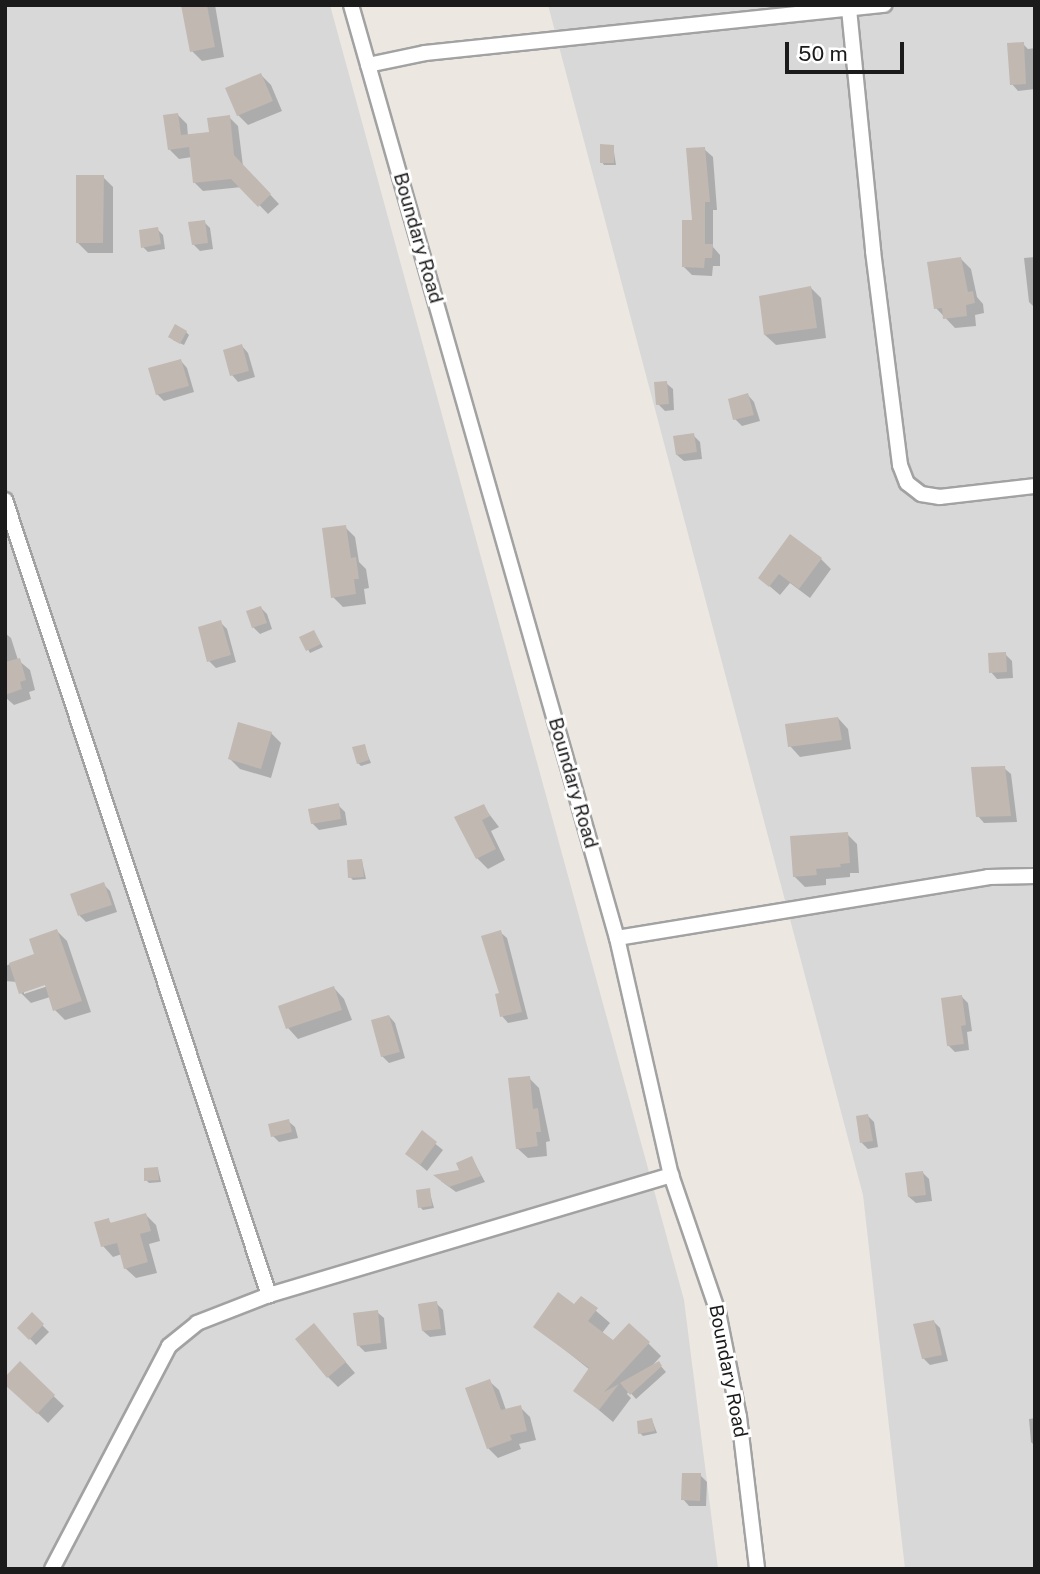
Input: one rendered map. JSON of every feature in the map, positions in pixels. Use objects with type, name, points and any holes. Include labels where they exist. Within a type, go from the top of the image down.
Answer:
[{"type":"street","name":"Boundary Road","points":[[351,5],[617,938],[671,1174],[718,1312],[739,1417],[757,1569]]},
{"type":"street","points":[[368,65],[425,53],[885,5]]},
{"type":"street","points":[[849,9],[873,251],[900,465],[907,483],[921,494],[940,497],[1035,486]]},
{"type":"street","points":[[5,500],[269,1295]]},
{"type":"street","points":[[617,938],[988,877],[1035,876]]},
{"type":"street","points":[[51,1569],[169,1346],[197,1323],[269,1295],[671,1174]]},
{"type":"shaded area","points":[[5,5],[330,5],[684,1300],[718,1569],[5,1569]]},
{"type":"shaded area","points":[[548,5],[1035,5],[1035,1569],[905,1569],[863,1195]]},
{"type":"building","points":[[181,5],[207,5],[215,47],[190,52]]},
{"type":"building","points":[[1024,42],[1026,84],[1010,85],[1007,43]]},
{"type":"building","points":[[261,73],[273,101],[237,116],[225,88]]},
{"type":"building","points":[[178,113],[181,135],[209,132],[207,118],[230,115],[234,155],[271,194],[258,207],[231,179],[193,183],[189,147],[168,150],[163,115]]},
{"type":"building","points":[[600,144],[614,145],[614,163],[600,163]]},
{"type":"building","points":[[705,147],[710,202],[705,202],[705,244],[713,244],[712,258],[705,258],[704,268],[682,267],[682,220],[692,220],[686,148]]},
{"type":"building","points":[[76,175],[104,175],[103,243],[76,243]]},
{"type":"building","points":[[205,220],[208,243],[192,245],[188,222]]},
{"type":"building","points":[[158,227],[161,244],[141,248],[139,230]]},
{"type":"building","points":[[961,257],[968,292],[973,291],[975,303],[966,305],[967,316],[943,319],[942,308],[934,309],[927,262]]},
{"type":"building","points":[[811,286],[817,328],[764,335],[759,296]]},
{"type":"building","points":[[175,324],[187,331],[180,344],[168,337]]},
{"type":"building","points":[[242,344],[249,371],[230,376],[223,350]]},
{"type":"building","points":[[181,359],[189,386],[156,395],[148,368]]},
{"type":"building","points":[[667,381],[669,404],[656,405],[654,382]]},
{"type":"building","points":[[748,393],[754,415],[733,420],[728,399]]},
{"type":"building","points":[[694,433],[697,452],[676,455],[673,436]]},
{"type":"building","points":[[346,525],[351,558],[356,557],[359,579],[354,579],[356,594],[331,598],[322,528]]},
{"type":"building","points":[[790,534],[822,558],[799,589],[779,574],[769,587],[758,578]]},
{"type":"building","points":[[261,606],[267,623],[252,628],[246,611]]},
{"type":"building","points":[[221,620],[231,655],[207,662],[198,627]]},
{"type":"building","points":[[314,630],[321,644],[306,651],[299,637]]},
{"type":"building","points":[[1006,652],[1007,672],[989,673],[988,653]]},
{"type":"building","points":[[20,658],[26,680],[20,682],[22,689],[5,695],[5,662]]},
{"type":"building","points":[[838,717],[842,740],[788,747],[785,724]]},
{"type":"building","points":[[238,722],[272,732],[261,769],[228,759]]},
{"type":"building","points":[[365,744],[369,760],[357,764],[352,747]]},
{"type":"building","points":[[1005,766],[1011,816],[976,817],[971,767]]},
{"type":"building","points":[[339,803],[341,819],[311,824],[308,809]]},
{"type":"building","points":[[484,804],[490,816],[482,820],[496,849],[476,859],[454,817]]},
{"type":"building","points":[[848,832],[850,863],[840,864],[841,867],[816,869],[817,875],[793,877],[790,836]]},
{"type":"building","points":[[362,859],[364,877],[348,878],[347,860]]},
{"type":"building","points":[[104,882],[112,905],[78,916],[70,894]]},
{"type":"building","points":[[57,929],[82,1001],[53,1011],[45,985],[19,994],[9,963],[34,954],[29,939]]},
{"type":"building","points":[[501,930],[522,1012],[500,1017],[495,994],[499,993],[481,936]]},
{"type":"building","points":[[334,986],[342,1010],[286,1029],[278,1006]]},
{"type":"building","points":[[962,995],[966,1025],[961,1026],[964,1044],[947,1046],[941,998]]},
{"type":"building","points":[[389,1015],[400,1052],[381,1057],[371,1020]]},
{"type":"building","points":[[530,1076],[533,1109],[538,1108],[541,1132],[536,1132],[538,1146],[516,1149],[508,1078]]},
{"type":"building","points":[[868,1114],[873,1141],[860,1143],[856,1116]]},
{"type":"building","points":[[289,1119],[292,1132],[271,1137],[268,1124]]},
{"type":"building","points":[[422,1130],[437,1142],[420,1165],[405,1154]]},
{"type":"building","points":[[472,1156],[481,1176],[449,1187],[433,1175],[459,1170],[456,1163]]},
{"type":"building","points":[[158,1167],[159,1180],[144,1181],[144,1168]]},
{"type":"building","points":[[923,1171],[926,1195],[908,1197],[905,1173]]},
{"type":"building","points":[[430,1188],[432,1206],[418,1208],[416,1190]]},
{"type":"building","points":[[146,1213],[151,1231],[140,1234],[148,1262],[124,1269],[117,1243],[101,1247],[94,1222],[109,1218],[110,1223]]},
{"type":"building","points":[[558,1292],[574,1304],[581,1296],[598,1308],[588,1321],[613,1340],[629,1323],[650,1342],[604,1392],[619,1384],[599,1410],[573,1391],[589,1368],[533,1327]]},
{"type":"building","points":[[437,1301],[441,1329],[422,1331],[418,1304]]},
{"type":"building","points":[[378,1310],[381,1343],[357,1346],[353,1313]]},
{"type":"building","points":[[32,1312],[44,1324],[29,1340],[17,1328]]},
{"type":"building","points":[[934,1320],[942,1355],[922,1359],[913,1324]]},
{"type":"building","points":[[314,1323],[346,1362],[327,1378],[295,1339]]},
{"type":"building","points":[[20,1361],[55,1395],[37,1414],[5,1385],[5,1377]]},
{"type":"building","points":[[659,1361],[662,1366],[630,1395],[620,1383]]},
{"type":"building","points":[[490,1379],[501,1410],[521,1405],[527,1431],[510,1435],[512,1440],[487,1449],[465,1388]]},
{"type":"building","points":[[652,1418],[655,1431],[638,1434],[637,1421]]},
{"type":"building","points":[[682,1473],[701,1473],[700,1501],[681,1500]]}]
